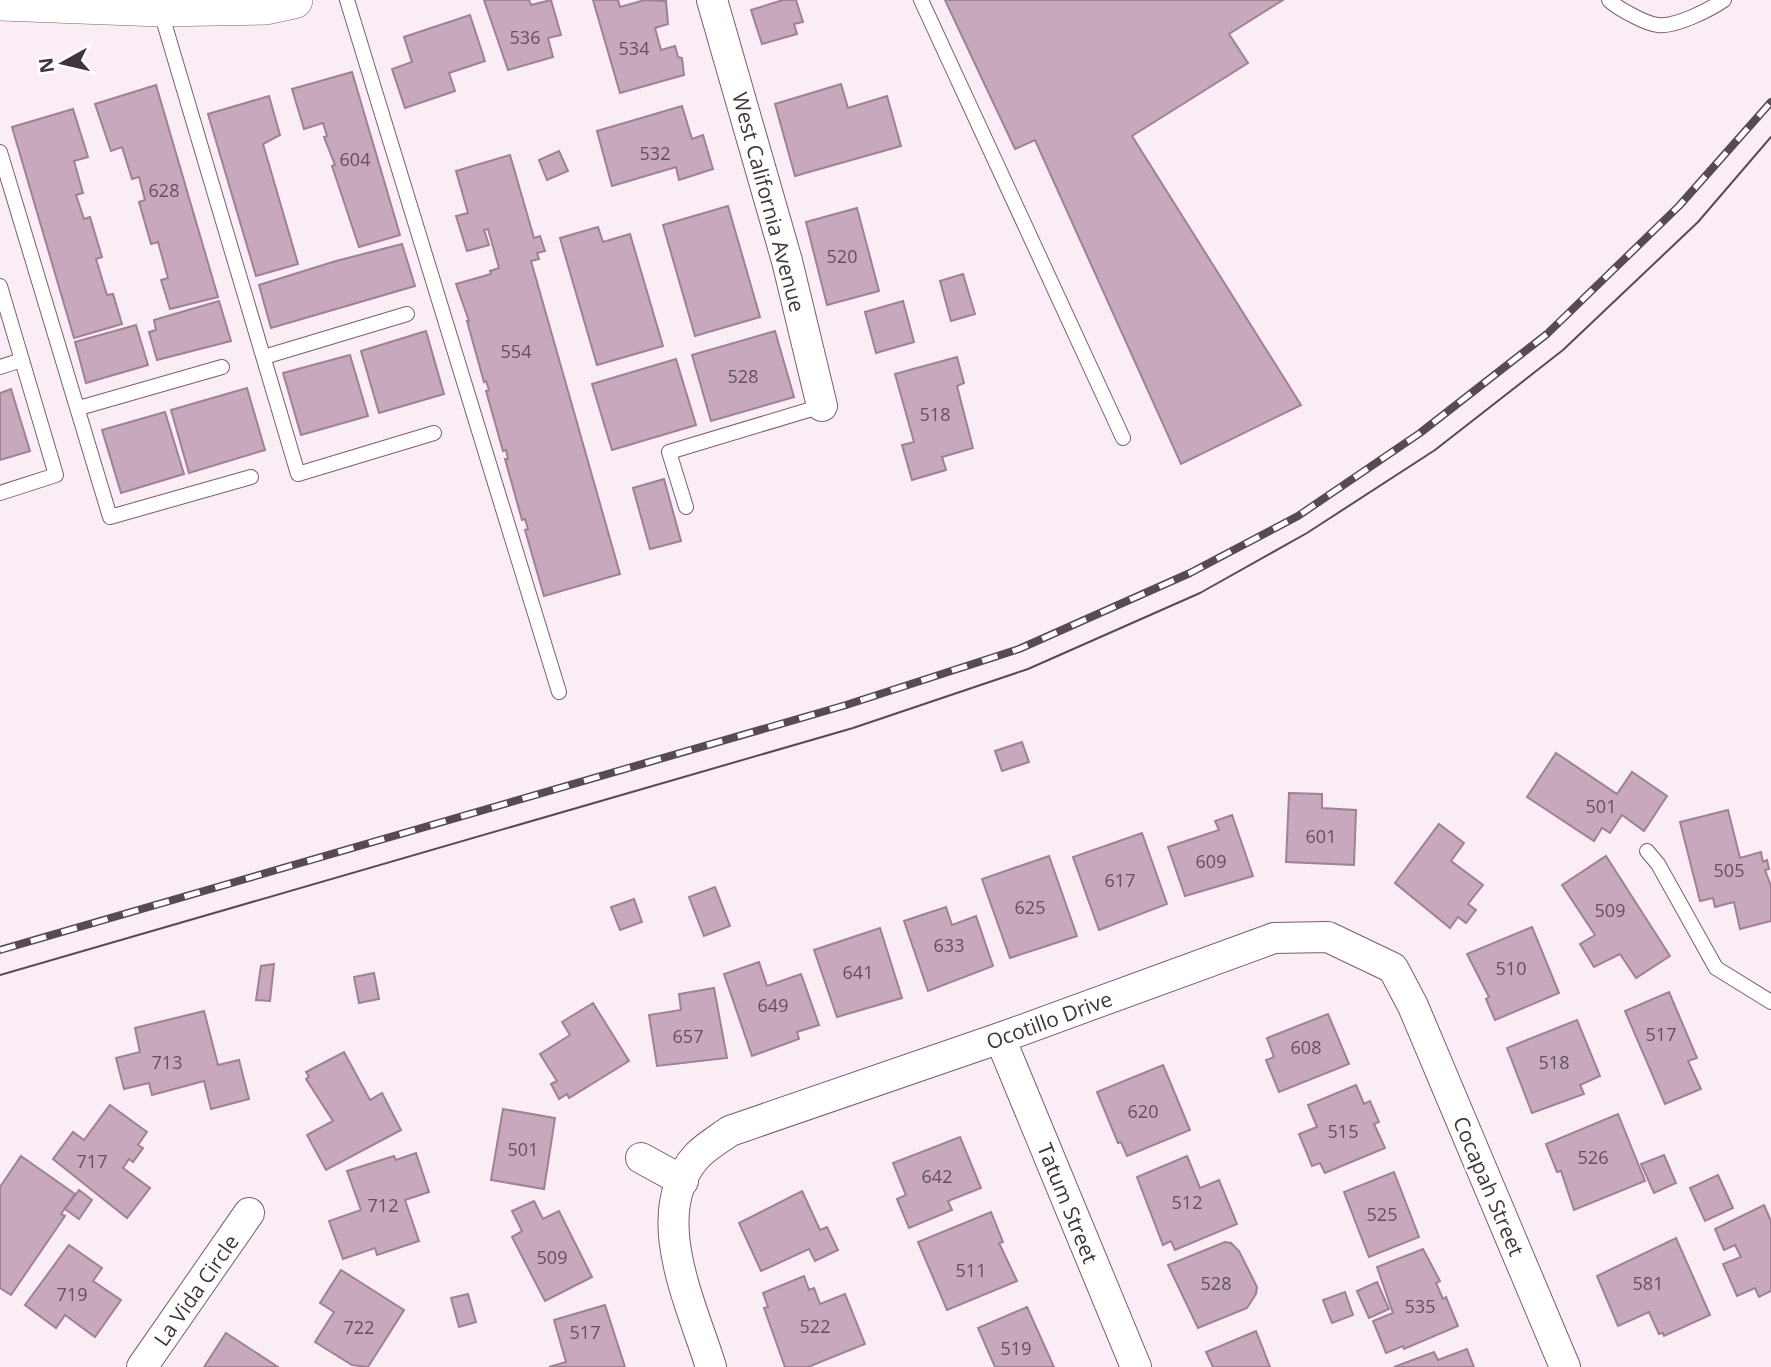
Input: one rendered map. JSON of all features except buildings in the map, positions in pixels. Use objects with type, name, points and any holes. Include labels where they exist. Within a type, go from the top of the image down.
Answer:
[{"type":"street","points":[[15,2],[160,8],[266,6],[294,0]]},
{"type":"street","name":"West California Avenue","points":[[712,0],[787,261],[822,406]]},
{"type":"street","name":"Ocotillo Drive","points":[[711,1367],[673,1244],[672,1208],[695,1157],[730,1131],[1000,1038],[1273,938],[1328,937],[1393,968],[1413,1006]]},
{"type":"street","name":"Cocapah Street","points":[[1413,1006],[1565,1367]]},
{"type":"street","name":"Tatum Street","points":[[1000,1038],[1136,1367]]},
{"type":"street","points":[[641,1158],[683,1181]]},
{"type":"street","name":"La Vida Circle","points":[[142,1367],[249,1213]]},
{"type":"lane","points":[[347,0],[559,692]]},
{"type":"lane","points":[[921,0],[1123,438]]},
{"type":"lane","points":[[1609,0],[1616,7],[1658,25],[1705,13],[1724,0]]},
{"type":"lane","points":[[160,8],[298,474],[434,433]]},
{"type":"lane","points":[[0,152],[110,517],[251,477]]},
{"type":"lane","points":[[0,286],[56,475],[0,493]]},
{"type":"lane","points":[[264,357],[407,314]]},
{"type":"lane","points":[[0,367],[22,360]]},
{"type":"lane","points":[[79,408],[222,367]]},
{"type":"lane","points":[[687,507],[669,452],[822,406]]},
{"type":"lane","points":[[1647,851],[1658,864],[1716,968],[1771,1002]]},
{"type":"tram line","points":[[0,975],[853,728],[1028,669],[1200,593],[1307,533],[1435,450],[1563,350],[1698,222],[1771,137]]},
{"type":"railway","points":[[0,950],[846,705],[1019,649],[1190,573],[1298,516],[1420,433],[1547,334],[1679,206],[1771,102]]}]
